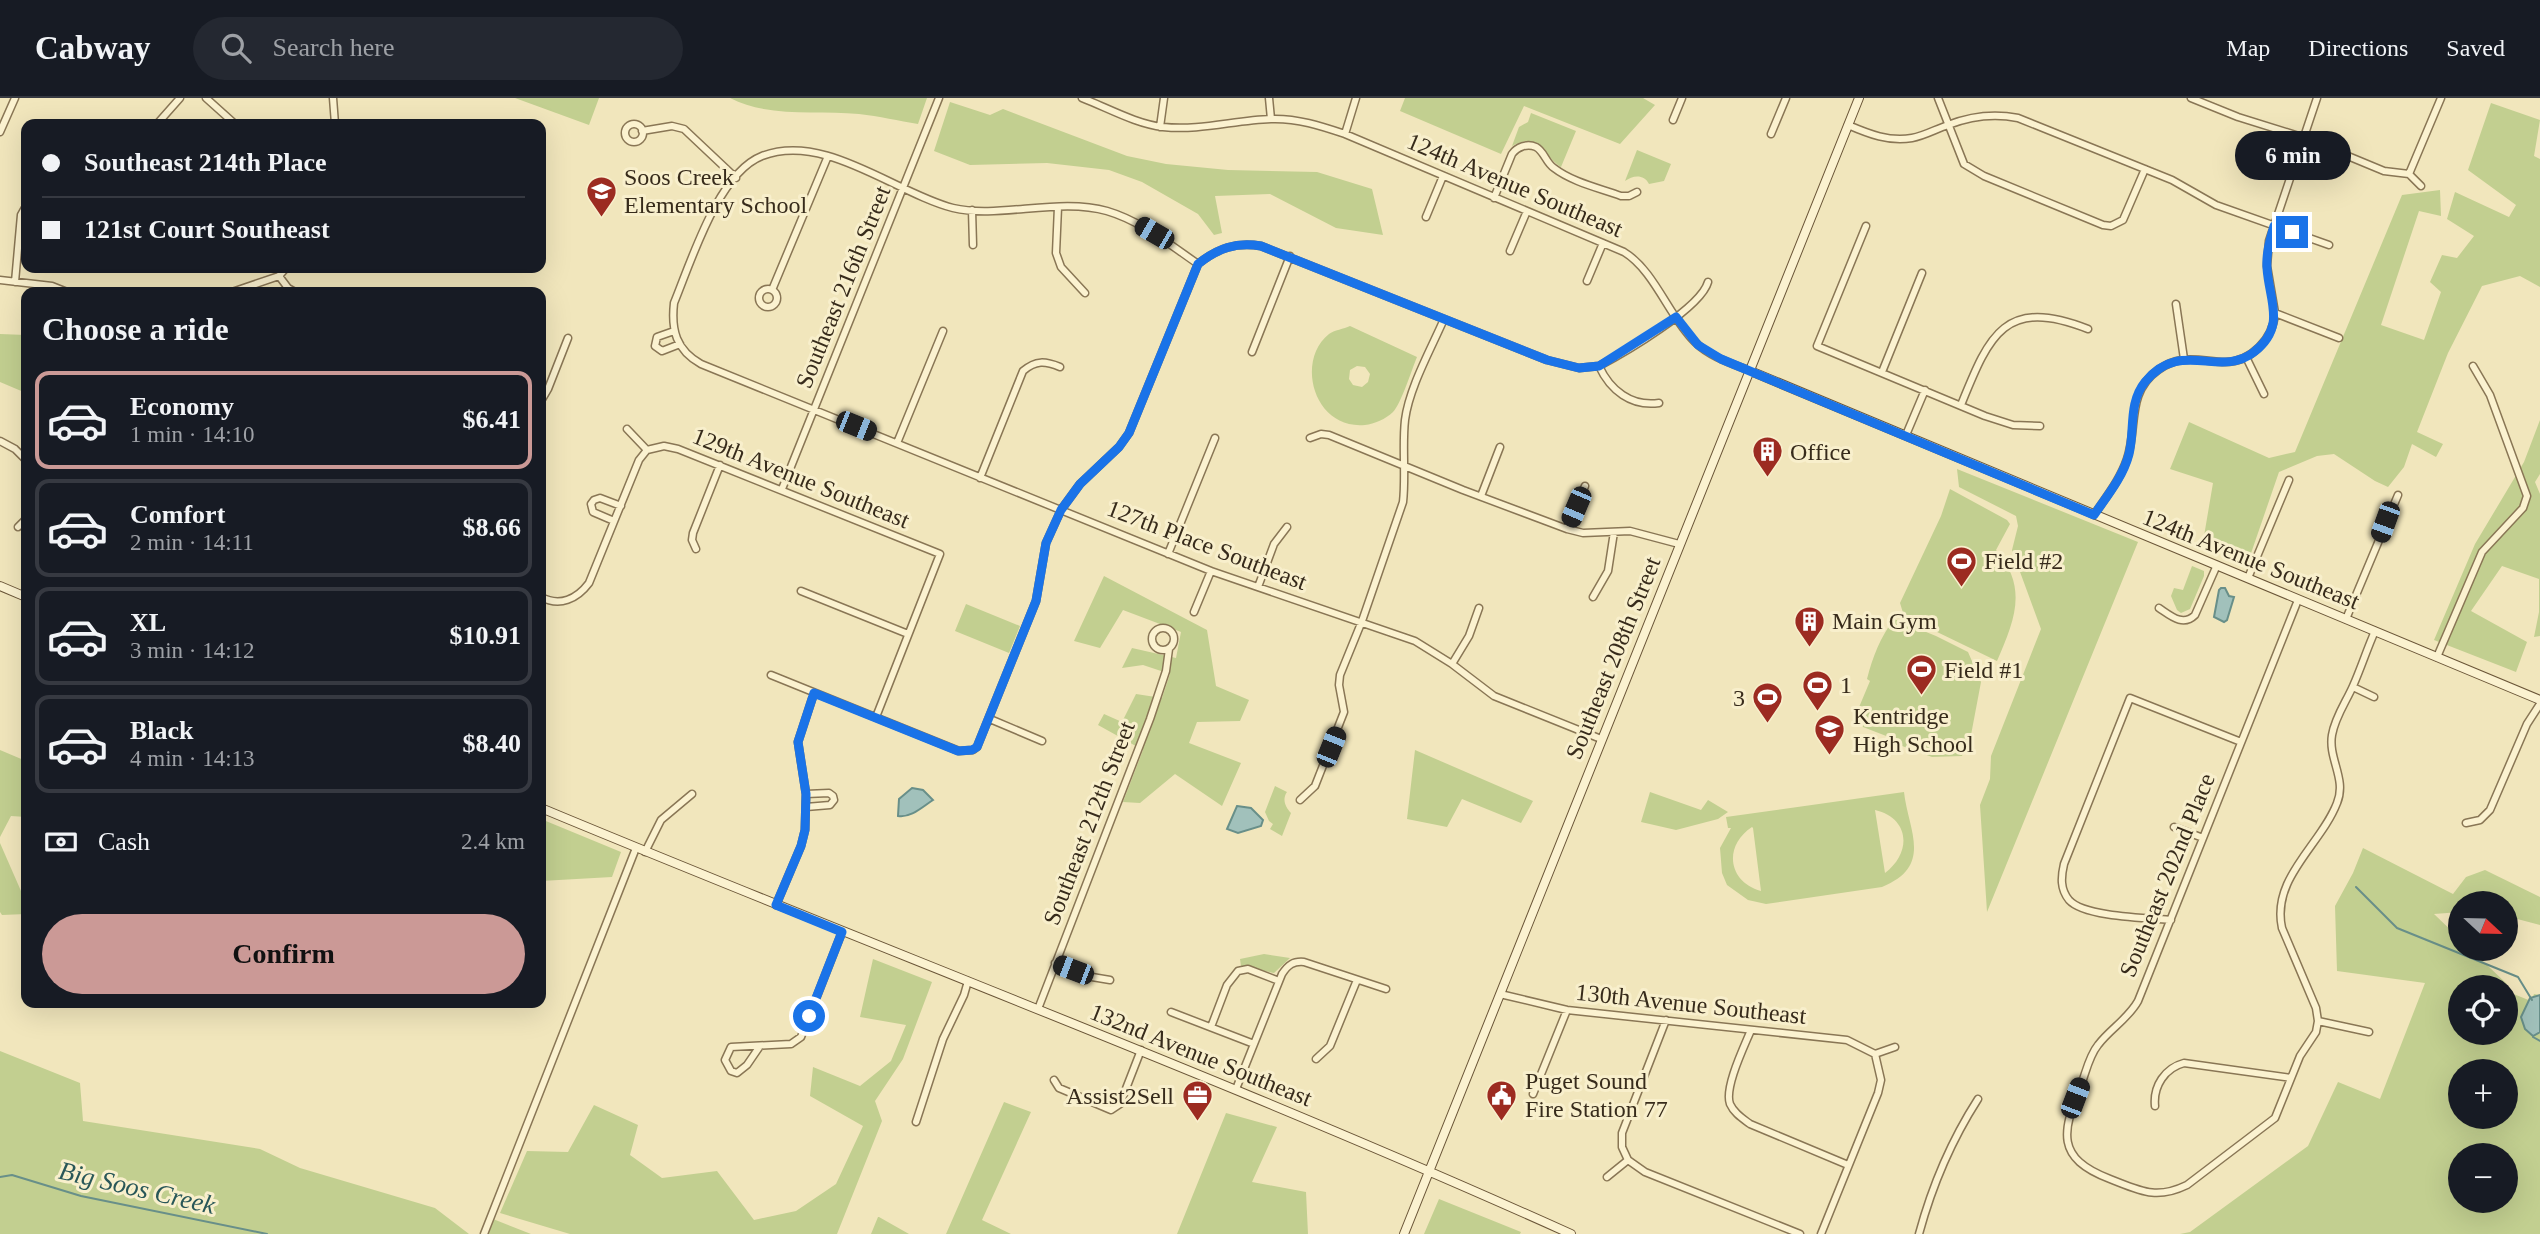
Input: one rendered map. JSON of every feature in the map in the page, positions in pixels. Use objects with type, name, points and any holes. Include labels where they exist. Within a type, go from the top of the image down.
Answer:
[{"type":"main road","name":"Southeast 208th Street","points":[[1404,1234],[1859,98]]},
{"type":"main road","name":"124th Avenue Southeast","points":[[1748,370],[2540,702]]},
{"type":"main road","points":[[0,586],[21,595]]},
{"type":"main road","name":"132nd Avenue Southeast","points":[[546,810],[1236,1089],[1571,1234]]},
{"type":"street","points":[[0,132],[15,98]]},
{"type":"street","points":[[161,119],[180,98]]},
{"type":"street","points":[[206,98],[229,119]]},
{"type":"street","points":[[333,98],[335,119]]},
{"type":"street","name":"Southeast 216th Street","points":[[782,489],[939,98]]},
{"type":"street","name":"124th Avenue Southeast","points":[[1082,98],[1160,127],[1191,128],[1271,119],[1311,123],[1345,134],[1624,252],[1634,259],[1698,345],[1748,370]]},
{"type":"street","points":[[1160,127],[1164,98]]},
{"type":"street","points":[[1269,98],[1271,119]]},
{"type":"street","points":[[1345,134],[1356,98]]},
{"type":"street","points":[[1673,120],[1682,98]]},
{"type":"street","points":[[1772,134],[1786,98]]},
{"type":"street","points":[[1938,98],[1964,164],[1984,176],[2103,225],[2119,223],[2145,169]]},
{"type":"street","points":[[2191,98],[2238,117],[2302,137],[2384,171],[2409,174],[2421,187]]},
{"type":"street","points":[[2094,515],[2122,473],[2128,456],[2134,409],[2140,389],[2160,369],[2184,359],[2222,362],[2246,357],[2264,342],[2271,329],[2275,313],[2267,250],[2317,98]]},
{"type":"street","points":[[2409,174],[2441,98]]},
{"type":"street","points":[[1848,125],[1895,139],[1913,138],[1980,116],[2018,118],[2172,180],[2216,205],[2329,245]]},
{"type":"street","points":[[642,131],[672,126],[684,129],[736,178],[748,165],[769,154],[793,151],[828,156],[866,170],[903,190],[955,208],[1088,208],[1127,218],[1198,264]]},
{"type":"street","points":[[1494,198],[1512,154],[1519,147],[1533,146],[1551,167],[1572,177],[1621,196],[1637,192]]},
{"type":"street","points":[[772,290],[828,156]]},
{"type":"street","points":[[1426,217],[1443,176]]},
{"type":"street","name":"127th Place Southeast","points":[[736,178],[716,205],[674,303],[676,338],[691,358],[1211,571],[1415,641],[1452,664],[1493,696],[1601,739]]},
{"type":"street","points":[[1058,207],[1056,253],[1061,267],[1085,293]]},
{"type":"street","points":[[972,210],[973,245]]},
{"type":"street","points":[[1510,251],[1527,211]]},
{"type":"street","points":[[15,282],[21,215]]},
{"type":"street","points":[[1866,226],[1817,345],[2007,423],[2040,426]]},
{"type":"street","points":[[771,675],[958,751],[972,750],[980,743],[1036,601],[1046,543],[1061,510],[1080,484],[1119,447],[1129,433],[1198,264],[1217,251],[1245,243],[1261,246],[1555,363],[1579,368],[1599,366],[1676,317],[1698,299],[1708,282]]},
{"type":"street","points":[[1587,281],[1603,243]]},
{"type":"street","points":[[1252,352],[1290,257]]},
{"type":"street","points":[[247,287],[282,273]]},
{"type":"street","points":[[1882,372],[1922,273]]},
{"type":"street","points":[[279,276],[287,287]]},
{"type":"street","points":[[0,281],[54,287]]},
{"type":"street","points":[[2176,304],[2184,359]]},
{"type":"street","points":[[2275,313],[2339,338]]},
{"type":"street","points":[[1961,405],[1984,350],[2001,330],[2012,323],[2047,317],[2066,320],[2088,329]]},
{"type":"street","points":[[1300,800],[1315,786],[1345,712],[1339,685],[1340,675],[1362,621],[1403,502],[1405,417],[1411,396],[1444,319]]},
{"type":"street","points":[[897,443],[943,331]]},
{"type":"street","points":[[546,392],[568,338]]},
{"type":"street","points":[[2246,357],[2264,394]]},
{"type":"street","points":[[980,478],[1023,370],[1038,362],[1059,367]]},
{"type":"street","points":[[1599,366],[1608,384],[1620,394],[1644,404],[1659,403]]},
{"type":"street","points":[[2437,657],[2482,552],[2523,508],[2528,496],[2490,395],[2473,366]]},
{"type":"street","points":[[1906,435],[1925,390]]},
{"type":"street","points":[[546,600],[552,603],[563,602],[582,592],[589,583],[639,460],[647,450],[627,429]]},
{"type":"street","points":[[1310,438],[1321,434],[1329,435],[1567,529],[1583,533],[1638,532],[1679,544]]},
{"type":"street","points":[[1168,554],[1215,438]]},
{"type":"street","points":[[0,441],[21,455]]},
{"type":"street","name":"129th Avenue Southeast","points":[[647,450],[664,446],[678,449],[940,554],[908,634]]},
{"type":"street","points":[[1481,496],[1500,447]]},
{"type":"street","points":[[696,549],[692,540],[693,533],[720,465]]},
{"type":"street","points":[[2248,578],[2289,480]]},
{"type":"street","points":[[1567,529],[1585,486]]},
{"type":"street","points":[[2346,620],[2398,495]]},
{"type":"street","points":[[614,521],[593,512],[591,504],[600,498],[621,506]]},
{"type":"street","points":[[18,527],[21,524]]},
{"type":"street","points":[[1258,587],[1274,544],[1287,527]]},
{"type":"street","points":[[1593,597],[1608,571],[1614,532]]},
{"type":"street","points":[[2159,608],[2175,619],[2191,620],[2217,565]]},
{"type":"street","points":[[1194,612],[1211,571]]},
{"type":"street","points":[[801,591],[908,634],[876,717]]},
{"type":"street","name":"Southeast 202nd Place","points":[[2291,1078],[2275,1118],[2269,1124],[2188,1185],[2161,1194],[2146,1193],[2096,1174],[2079,1163],[2072,1154],[2067,1139],[2068,1118],[2091,1058],[2100,1042],[2133,1010],[2298,600]]},
{"type":"street","points":[[1452,664],[1469,636],[1479,608]]},
{"type":"street","points":[[2155,1106],[2155,1091],[2163,1076],[2177,1065],[2185,1063],[2291,1078],[2300,1056],[2316,1032],[2319,1021],[2316,1008],[2282,928],[2281,902],[2293,873],[2339,802],[2341,785],[2333,754],[2332,735],[2341,707],[2353,687],[2375,631]]},
{"type":"street","name":"Southeast 212th Street","points":[[1038,1009],[1150,719],[1166,671],[1169,649]]},
{"type":"street","points":[[2353,687],[2374,697]]},
{"type":"street","points":[[776,905],[801,846],[806,794],[798,742],[814,693]]},
{"type":"street","points":[[2171,920],[2083,909],[2070,901],[2062,887],[2064,863],[2130,698],[2241,742]]},
{"type":"street","points":[[2466,823],[2480,820],[2490,810],[2527,724],[2540,702]]},
{"type":"street","points":[[990,719],[1042,741]]},
{"type":"street","points":[[806,794],[829,793],[834,800],[830,805],[806,807]]},
{"type":"street","points":[[484,1234],[641,850],[661,820],[692,794]]},
{"type":"street","points":[[2174,827],[2203,838]]},
{"type":"street","points":[[760,1046],[747,1065],[737,1073],[731,1071],[725,1060],[731,1047],[791,1044],[801,1037],[842,932]]},
{"type":"street","points":[[1055,962],[1091,976],[1110,980]]},
{"type":"street","points":[[1236,1089],[1279,981],[1284,970],[1293,962],[1304,962],[1385,989]]},
{"type":"street","points":[[1211,1027],[1227,985],[1238,971],[1248,969],[1279,981]]},
{"type":"street","points":[[1316,1059],[1330,1046],[1357,980]]},
{"type":"street","points":[[916,1122],[943,1039],[968,981]]},
{"type":"street","name":"130th Avenue Southeast","points":[[1500,994],[1567,1010],[1847,1040],[1875,1054]]},
{"type":"street","points":[[1533,1094],[1567,1010]]},
{"type":"street","points":[[1171,1012],[1254,1044]]},
{"type":"street","points":[[1666,1020],[1622,1133],[1622,1147],[1628,1160],[1645,1172],[1800,1234]]},
{"type":"street","points":[[2319,1021],[2370,1032]]},
{"type":"street","points":[[1751,1030],[1728,1091],[1731,1106],[1749,1124],[1848,1165]]},
{"type":"street","points":[[1821,1234],[1878,1093],[1881,1080],[1875,1054],[1895,1047]]},
{"type":"street","points":[[1054,1080],[1059,1088],[1111,1110],[1120,1104],[1140,1050]]},
{"type":"street","points":[[1919,1234],[1930,1194],[1950,1149],[1978,1099]]},
{"type":"street","points":[[1607,1177],[1628,1160]]},
{"type":"green space","points":[[515,98],[599,98],[589,125]]},
{"type":"green space","points":[[730,98],[927,98],[918,124],[859,114],[776,111]]},
{"type":"green space","points":[[1405,98],[1643,98],[1655,105],[1620,144],[1524,106],[1501,154],[1400,111]]},
{"type":"green space","points":[[950,102],[990,115],[1003,109],[1127,156],[1166,164],[1228,170],[1317,172],[1372,189],[1383,235],[1336,228],[1270,194],[1215,196],[1222,233],[1214,235],[1198,214],[1142,182],[1109,170],[1047,163],[970,165],[934,151]]},
{"type":"green space","points":[[2491,103],[2540,120],[2534,156],[2540,159],[2540,287],[2520,276],[2482,286],[2448,353],[2417,432],[2443,444],[2436,457],[2412,444],[2404,467],[2388,487],[2334,454],[2317,456],[2279,472],[2248,562],[2203,542],[2213,483],[2170,469],[2189,422],[2269,458],[2295,452],[2402,195],[2440,190],[2441,216],[2419,211],[2381,325],[2424,340],[2441,292],[2430,282],[2442,255],[2457,258],[2474,236],[2447,219],[2455,192],[2509,217],[2516,205],[2468,170]]},
{"type":"green space","points":[[1531,113],[1576,131],[1561,167],[1535,143],[1529,141],[1512,146],[1519,127],[1528,122]]},
{"type":"green space","points":[[1637,150],[1671,164],[1664,181],[1649,184],[1638,176],[1625,181]]},
{"type":"green space","points":[[1350,326],[1417,357],[1393,412],[1380,421],[1365,425],[1347,424],[1333,417],[1322,406],[1315,392],[1312,376],[1313,360],[1319,346],[1329,334]],"holes":[[[1357,366],[1365,367],[1370,374],[1368,382],[1362,387],[1353,385],[1349,379],[1350,370]]]},
{"type":"green space","points":[[0,334],[21,335],[21,391],[0,382]]},
{"type":"green space","points":[[2540,420],[2540,474],[2535,482],[2540,494],[2540,636],[2534,637],[2539,612],[2539,579],[2502,566],[2471,611],[2527,642],[2516,672],[2434,640],[2475,544],[2524,462]]},
{"type":"green space","points":[[1957,469],[2138,542],[1987,912],[1980,805],[1990,779],[1991,756],[2041,629],[2012,550],[2018,526],[2016,516],[1959,487]]},
{"type":"green space","name":"Field #2","points":[[1950,489],[2010,524],[1996,550],[2012,578],[2015,605],[2009,632],[1997,661],[1904,616],[1900,603],[1941,516]]},
{"type":"green space","points":[[2192,566],[2204,571],[2204,576],[2190,609],[2181,613],[2171,596],[2174,588],[2183,590]]},
{"type":"green space","points":[[1104,576],[1207,630],[1216,686],[1249,700],[1240,721],[1197,722],[1189,743],[1241,763],[1222,806],[1175,774],[1140,803],[1123,802],[1143,750],[1098,725],[1104,714],[1122,722],[1136,694],[1162,698],[1170,674],[1143,665],[1122,668],[1132,648],[1176,658],[1181,632],[1123,610],[1100,648],[1074,641]]},
{"type":"green space","points":[[966,604],[1020,626],[1009,653],[955,631]]},
{"type":"green space","name":"Field #1","points":[[1894,619],[1968,652],[1981,682],[1971,735],[1962,756],[1932,757],[1894,743],[1894,739],[1863,727],[1857,712],[1870,681],[1867,679],[1874,655]]},
{"type":"green space","points":[[0,750],[21,759],[21,817],[11,816],[0,837]]},
{"type":"green space","points":[[1415,750],[1533,801],[1521,823],[1462,799],[1447,827],[1407,819]]},
{"type":"green space","points":[[1275,786],[1287,792],[1285,803],[1291,813],[1282,836],[1270,829],[1273,824],[1265,812]]},
{"type":"green space","points":[[1650,792],[1701,810],[1708,800],[1728,812],[1718,819],[1676,830],[1641,822]]},
{"type":"green space","points":[[1904,792],[1913,833],[1913,858],[1908,869],[1882,887],[1766,904],[1748,900],[1727,885],[1722,873],[1720,848],[1731,828],[1728,828],[1726,817]],"holes":[[[1875,810],[1895,820],[1903,837],[1900,856],[1885,873]],[[1753,828],[1761,891],[1742,880],[1733,863],[1737,844]]]},
{"type":"green space","points":[[546,821],[621,852],[612,877],[546,881]]},
{"type":"green space","points":[[0,843],[21,891],[21,914],[2,915]]},
{"type":"green space","points":[[2363,848],[2448,891],[2448,913],[2434,914],[2448,927],[2448,961],[2483,961],[2497,975],[2448,975],[2448,1045],[2518,1045],[2518,996],[2531,1001],[2534,994],[2540,995],[2540,1234],[2180,1234],[2190,1232],[2308,1146],[2338,1082],[2380,1099],[2425,983],[2337,971],[2335,906]]},
{"type":"green space","points":[[2485,870],[2540,897],[2540,925],[2518,919],[2518,891],[2455,891],[2466,877]]},
{"type":"green space","points":[[1264,954],[1290,958],[1274,973],[1241,966],[1240,959]]},
{"type":"green space","points":[[873,959],[932,982],[903,1059],[875,1101],[882,1121],[837,1234],[570,1234],[500,1213],[527,1151],[568,1152],[594,1105],[638,1125],[630,1155],[662,1178],[717,1171],[754,1220],[796,1211],[836,1184],[863,1126],[810,1096],[813,1067],[860,1086],[891,1061],[906,1025],[860,1017]]},
{"type":"green space","points":[[0,1051],[80,1083],[83,1121],[260,1149],[300,1168],[435,1208],[469,1234],[0,1234]]},
{"type":"green space","points":[[1004,1102],[1031,1112],[982,1220],[1011,1234],[946,1234]]},
{"type":"green space","points":[[1226,1113],[1277,1127],[1252,1182],[1306,1192],[1308,1234],[1177,1234]]},
{"type":"green space","points":[[1439,1199],[1521,1232],[1424,1234]]},
{"type":"green space","points":[[879,1217],[909,1234],[871,1234]]},
{"type":"green space","points":[[493,1219],[531,1234],[487,1234]]},
{"type":"water","points":[[2221,588],[2225,588],[2229,596],[2234,597],[2224,622],[2214,617]]},
{"type":"water","points":[[912,788],[923,790],[933,800],[912,814],[898,816],[899,799]]},
{"type":"water","points":[[1237,806],[1251,808],[1263,820],[1261,826],[1238,833],[1227,829]]},
{"type":"water","points":[[2540,995],[2540,1032],[2533,1036],[2525,1029],[2521,1017],[2530,998]]},
{"type":"waterway","points":[[2356,887],[2397,928],[2518,977],[2532,1000]]},
{"type":"waterway","points":[[2533,1037],[2540,1041]]},
{"type":"waterway","name":"Big Soos Creek","points":[[0,1177],[12,1175],[81,1196],[267,1234]]},
{"type":"place","name":"Soos Creek Elementary School","points":[[601,218]]},
{"type":"place","name":"Office","points":[[1767,479]]},
{"type":"place","name":"Field #2","points":[[1961,588]]},
{"type":"place","name":"Main Gym","points":[[1809,648]]},
{"type":"place","name":"Field #1","points":[[1921,697]]},
{"type":"place","name":"1","points":[[1817,712]]},
{"type":"place","name":"3","points":[[1768,725]]},
{"type":"place","name":"Kentridge High School","points":[[1830,757]]},
{"type":"place","name":"Puget Sound Fire Station 77","points":[[1502,1122]]},
{"type":"place","name":"Assist2Sell","points":[[1197,1123]]},
{"type":"route","points":[[809,1016],[842,932],[776,905],[805,830],[806,794],[798,742],[814,693],[958,751],[977,747],[1036,601],[1046,543],[1061,510],[1080,484],[1119,447],[1129,433],[1198,264],[1217,251],[1245,243],[1261,246],[1547,360],[1572,367],[1599,366],[1676,317],[1698,345],[1721,359],[2094,515],[2122,473],[2132,441],[2136,399],[2145,382],[2153,374],[2178,360],[2232,362],[2253,353],[2264,342],[2275,313],[2267,266],[2269,241],[2274,226],[2292,232]]}]
